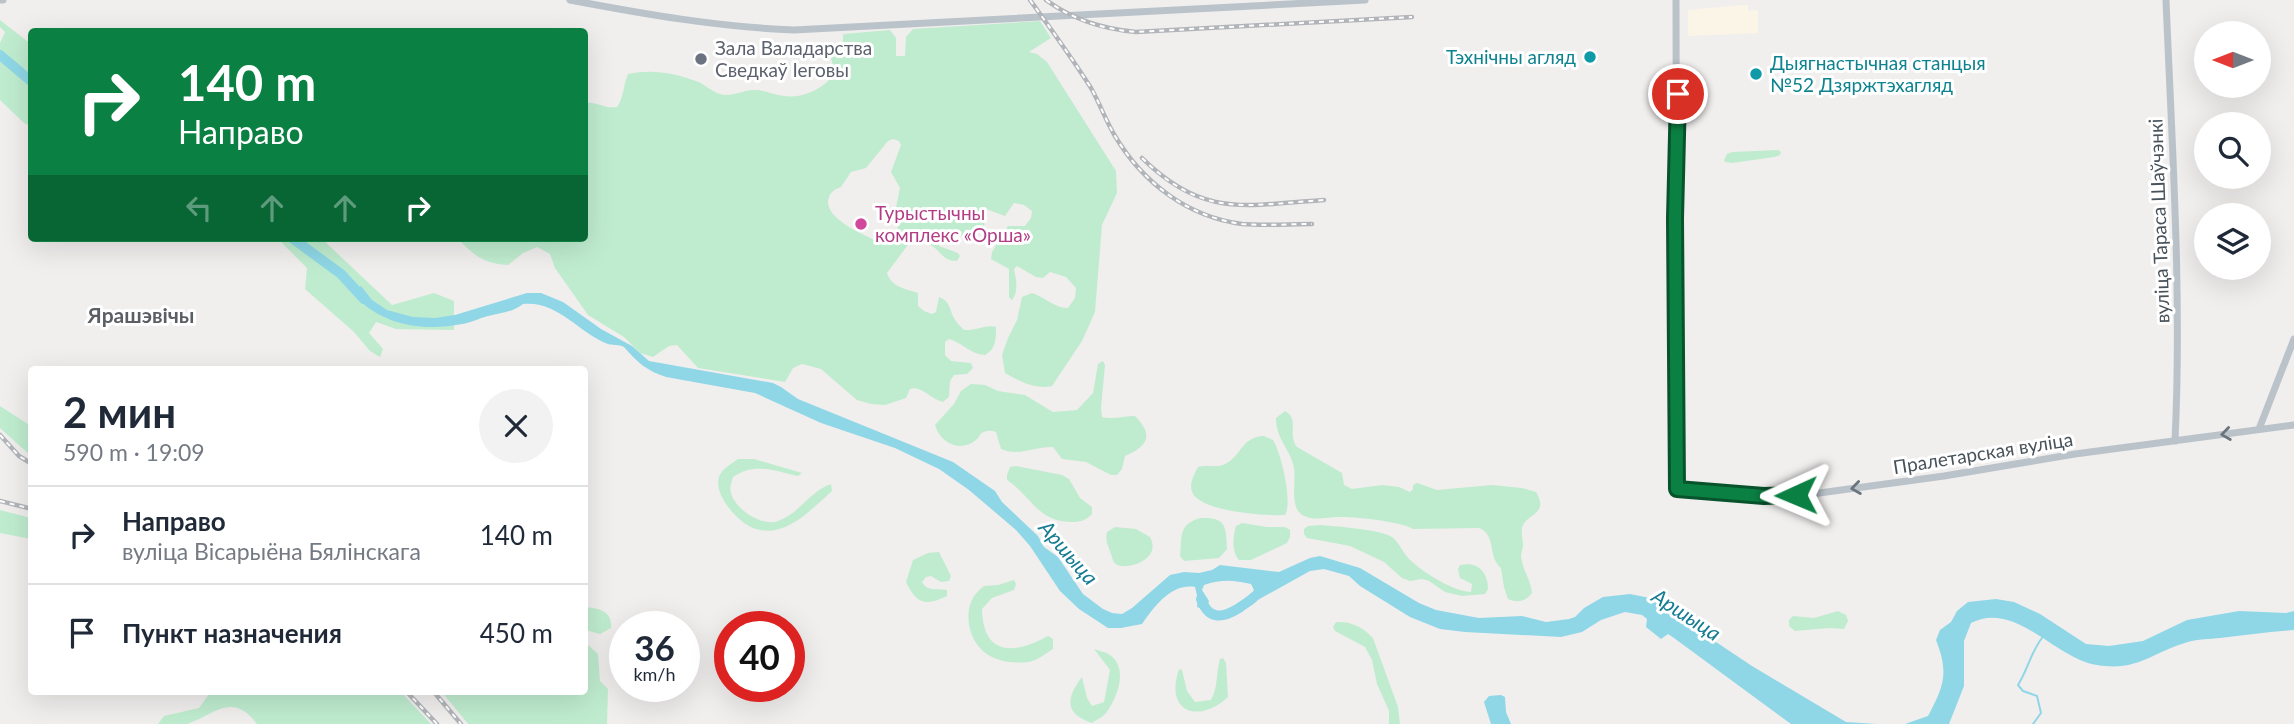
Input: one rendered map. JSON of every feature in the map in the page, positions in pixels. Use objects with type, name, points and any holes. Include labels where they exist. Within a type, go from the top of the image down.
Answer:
[{"type":"street","points":[[570,0],[658,17],[794,30],[1365,0]]},
{"type":"street","name":"Пралетарская вуліца","points":[[1676,0],[1677,489],[1764,496],[1812,494],[2075,454],[2294,425]]},
{"type":"street","name":"вуліца Тараса Шаўчэнкі","points":[[2166,0],[2179,270],[2175,441]]},
{"type":"street","points":[[2259,429],[2294,339]]},
{"type":"shaded area","points":[[1748,5],[1748,11],[1758,10],[1758,33],[1688,36],[1688,10]]},
{"type":"green space","points":[[0,20],[28,40],[28,125],[0,100],[0,43],[5,32],[0,27]]},
{"type":"green space","points":[[1040,21],[1051,38],[1029,52],[1037,54],[1047,62],[1116,171],[1117,193],[1102,225],[1095,312],[1082,341],[1052,386],[1033,386],[1005,373],[1002,355],[1017,320],[1022,297],[1032,293],[1059,307],[1068,308],[1075,298],[1076,288],[1066,277],[1050,272],[1043,278],[1036,277],[1017,266],[1014,269],[1016,293],[1012,300],[1009,297],[1009,269],[991,259],[992,252],[1008,226],[1025,226],[1031,218],[1032,211],[1024,205],[1014,203],[1005,216],[986,209],[983,230],[979,232],[960,236],[937,236],[939,246],[958,253],[960,256],[957,261],[944,257],[926,243],[910,242],[887,273],[895,284],[918,293],[918,306],[924,311],[932,314],[936,312],[939,297],[946,302],[964,330],[996,327],[993,347],[985,355],[975,353],[949,339],[945,342],[945,355],[951,361],[971,363],[973,368],[967,374],[954,375],[950,381],[949,397],[943,402],[914,388],[910,389],[906,398],[885,405],[871,404],[857,400],[821,369],[802,364],[793,368],[785,382],[698,368],[677,345],[669,346],[653,357],[640,353],[624,337],[588,315],[555,268],[550,254],[537,247],[523,253],[508,265],[499,264],[480,258],[461,242],[588,242],[588,103],[617,107],[628,74],[671,74],[696,81],[724,95],[756,90],[799,96],[819,88],[835,73],[831,58],[843,47],[843,34],[890,30],[896,38],[896,56],[905,56],[906,37],[913,29]],"holes":[[[893,139],[901,145],[891,172],[900,188],[896,207],[898,227],[893,237],[883,244],[841,222],[830,209],[828,202],[830,194],[841,187],[851,172],[866,168],[888,141]]]},
{"type":"green space","points":[[1778,150],[1780,155],[1774,157],[1732,163],[1724,160],[1727,154],[1732,152]]},
{"type":"green space","points":[[281,242],[325,242],[392,305],[434,293],[454,301],[454,330],[396,329],[376,322],[369,333],[383,349],[380,357],[370,351],[354,332],[305,289],[307,268]]},
{"type":"green space","points":[[1103,361],[1102,417],[1135,416],[1146,434],[1143,444],[1125,456],[1122,469],[1117,475],[1111,475],[1086,462],[1062,459],[1053,447],[1020,452],[1001,449],[996,432],[986,431],[970,444],[957,446],[941,437],[935,425],[954,404],[961,391],[971,384],[1025,395],[1053,412],[1077,410],[1093,393],[1098,364]]},
{"type":"green space","points":[[0,406],[28,424],[28,453],[0,428]]},
{"type":"green space","points":[[1285,411],[1292,418],[1293,437],[1297,447],[1342,473],[1344,485],[1352,489],[1382,485],[1399,487],[1410,492],[1417,483],[1437,490],[1492,485],[1536,492],[1540,500],[1539,510],[1524,523],[1521,555],[1532,593],[1521,601],[1508,599],[1501,568],[1494,558],[1488,536],[1479,528],[1413,529],[1378,520],[1312,518],[1302,515],[1295,501],[1292,462],[1277,426],[1276,418]]},
{"type":"green space","points":[[1264,436],[1273,440],[1282,466],[1288,500],[1285,515],[1234,511],[1198,499],[1191,486],[1198,467],[1224,465],[1251,439]]},
{"type":"green space","points":[[738,459],[754,459],[802,473],[798,476],[757,469],[741,472],[733,477],[730,489],[734,499],[743,510],[757,519],[778,521],[824,487],[831,484],[832,491],[787,526],[769,531],[753,528],[726,505],[719,488],[721,473]]},
{"type":"green space","points":[[1010,467],[1062,475],[1069,479],[1080,498],[1092,507],[1092,514],[1082,521],[1071,522],[1060,521],[1042,513],[1007,480]]},
{"type":"green space","points":[[0,510],[28,517],[28,538],[0,533]]},
{"type":"green space","points":[[1200,518],[1215,519],[1223,524],[1227,549],[1219,558],[1184,561],[1180,556],[1182,532],[1188,524]]},
{"type":"green space","points":[[1242,523],[1285,527],[1290,530],[1290,537],[1287,543],[1251,560],[1239,560],[1234,539],[1236,526]]},
{"type":"green space","points":[[1322,525],[1386,534],[1397,542],[1409,559],[1421,569],[1447,585],[1464,591],[1471,592],[1472,584],[1460,578],[1460,565],[1477,566],[1484,573],[1488,589],[1485,594],[1462,596],[1445,592],[1429,581],[1402,578],[1384,562],[1350,546],[1307,538],[1304,534],[1304,529],[1308,526]]},
{"type":"green space","points":[[1115,527],[1136,529],[1150,537],[1153,545],[1147,558],[1134,565],[1120,566],[1115,563],[1106,538],[1107,532]]},
{"type":"green space","points":[[939,552],[951,576],[949,581],[941,582],[931,576],[922,582],[930,588],[947,590],[947,596],[933,601],[922,601],[914,595],[906,582],[913,560],[928,553]]},
{"type":"green space","points":[[1014,580],[1014,590],[992,598],[982,609],[984,624],[988,636],[1003,647],[1023,646],[1048,636],[1053,639],[1053,649],[1028,662],[1007,662],[990,656],[977,644],[969,625],[970,604],[979,590],[984,586]]},
{"type":"green space","points":[[588,608],[607,614],[609,629],[600,634],[588,631]]},
{"type":"green space","points":[[1838,611],[1846,615],[1848,621],[1844,629],[1795,631],[1789,626],[1789,620],[1793,616],[1814,618]]},
{"type":"green space","points":[[1336,622],[1356,626],[1373,638],[1398,707],[1400,724],[1389,724],[1389,711],[1365,647],[1335,631],[1333,627]]},
{"type":"green space","points":[[588,645],[598,654],[600,681],[608,689],[607,724],[468,724],[444,695],[588,695]]},
{"type":"green space","points":[[1094,649],[1108,654],[1116,661],[1120,675],[1117,692],[1110,707],[1092,723],[1076,715],[1070,704],[1073,692],[1082,677],[1087,698],[1092,706],[1104,702],[1110,670]]},
{"type":"green space","points":[[1223,658],[1226,663],[1228,697],[1206,710],[1187,710],[1176,696],[1179,669],[1182,670],[1187,691],[1195,702],[1211,700],[1220,659]]},
{"type":"green space","points":[[208,695],[404,695],[431,724],[257,724],[248,714],[231,707],[187,724],[158,724],[164,716],[199,708]]},
{"type":"water","points":[[361,286],[372,300],[387,310],[413,317],[435,318],[455,315],[527,293],[541,293],[563,302],[601,329],[632,346],[649,361],[773,383],[798,399],[953,462],[995,491],[1002,502],[1038,536],[1044,547],[1058,557],[1083,594],[1112,613],[1122,614],[1132,608],[1170,575],[1199,573],[1220,565],[1279,572],[1320,556],[1360,568],[1436,610],[1479,618],[1522,616],[1546,622],[1569,619],[1603,597],[1630,594],[1650,598],[1752,666],[1846,722],[1877,724],[1791,724],[1668,634],[1661,639],[1646,627],[1647,619],[1642,615],[1625,612],[1601,620],[1582,632],[1561,637],[1440,629],[1410,617],[1360,586],[1349,576],[1324,569],[1310,571],[1245,607],[1243,604],[1254,590],[1251,584],[1228,581],[1204,585],[1202,590],[1209,601],[1206,610],[1197,607],[1195,587],[1178,589],[1164,598],[1142,624],[1108,628],[1079,609],[1060,591],[1016,530],[969,490],[939,469],[895,448],[821,423],[755,393],[659,375],[633,357],[624,347],[597,339],[547,307],[523,304],[511,311],[465,323],[417,326],[389,319],[364,305],[353,294]]},
{"type":"water","points":[[1996,599],[2014,602],[2040,614],[2086,644],[2109,646],[2143,641],[2187,620],[2239,611],[2294,611],[2294,630],[2192,641],[2144,660],[2123,666],[2111,666],[2081,661],[2020,625],[2004,619],[1988,618],[1971,623],[1964,641],[1964,686],[1949,724],[1905,724],[1928,716],[1938,696],[1943,679],[1936,640],[1940,630],[1951,622],[1957,611],[1968,602]]},
{"type":"water","points":[[1489,696],[1505,697],[1506,712],[1511,724],[1491,724],[1484,702]]},
{"type":"waterway","name":"Аршыца","points":[[0,55],[28,79]]},
{"type":"waterway","name":"Аршыца","points":[[297,242],[341,274],[364,299]]},
{"type":"waterway","points":[[1201,599],[1208,611],[1217,616],[1239,608],[1254,597]]},
{"type":"waterway","points":[[2033,724],[2041,713],[2037,696],[2023,691],[2018,685],[2042,638]]},
{"type":"railway","points":[[1030,0],[1091,88],[1126,153],[1153,183],[1185,205],[1222,220],[1251,225],[1312,224]]},
{"type":"railway","points":[[1046,0],[1089,22],[1136,32],[1412,17]]},
{"type":"railway","points":[[1142,158],[1164,178],[1186,191],[1227,204],[1324,200]]},
{"type":"railway","points":[[0,435],[19,456],[28,462]]},
{"type":"railway","points":[[0,501],[28,508]]},
{"type":"railway","points":[[410,695],[437,724]]},
{"type":"railway","points":[[436,695],[461,724]]},
{"type":"place","name":"Тэхнічны агляд","points":[[1590,57]]},
{"type":"place","name":"Зала Валадарства Сведкаў Іеговы","points":[[701,59]]},
{"type":"place","name":"Дыягнастычная станцыя №52 Дзяржтэхагляд","points":[[1756,74]]},
{"type":"place","name":"Турыстычны комплекс «Орша»","points":[[861,224]]},
{"type":"district","name":"Ярашэвічы","points":[[141,316]]},
{"type":"route","points":[[1678,94],[1675,218],[1677,489],[1764,496],[1796,495]]}]
